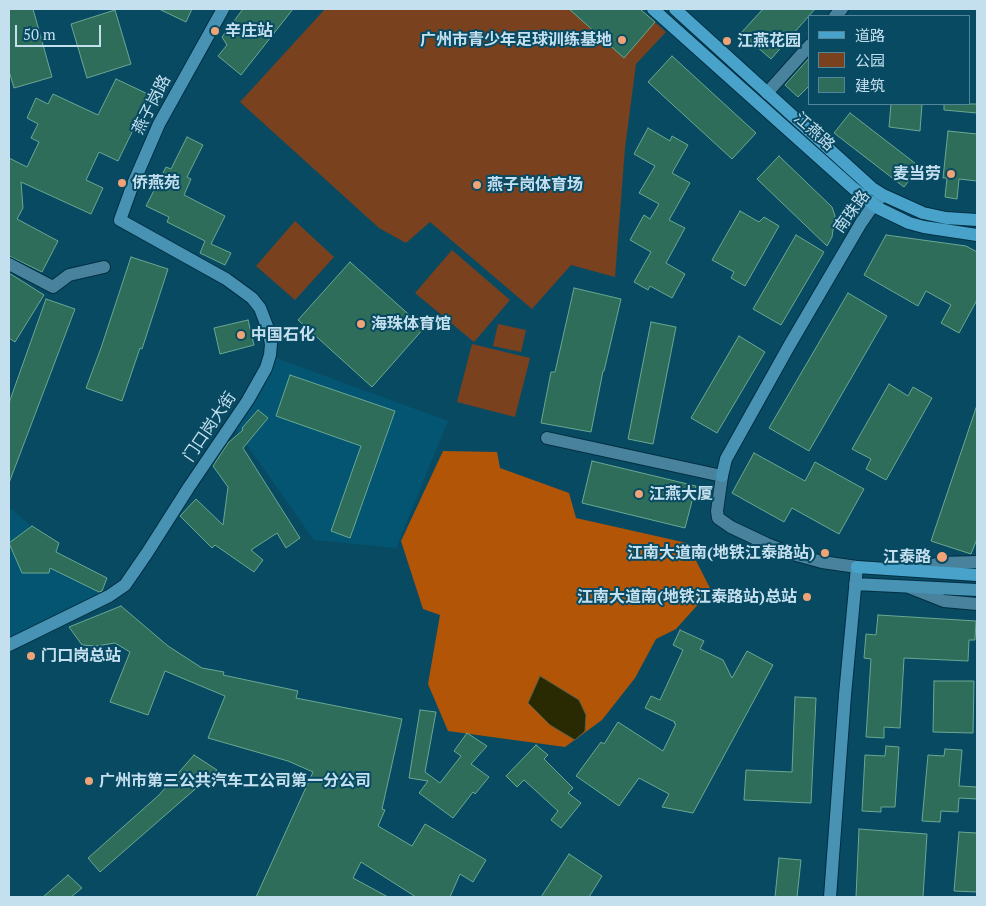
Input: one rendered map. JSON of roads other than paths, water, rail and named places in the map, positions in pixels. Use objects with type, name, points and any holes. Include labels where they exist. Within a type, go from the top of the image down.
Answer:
[{"type":"main road","name":"江燕路","points":[[653,9],[799,140],[878,203],[909,223],[924,228],[977,235]]},
{"type":"main road","name":"江燕路","points":[[676,9],[807,128],[842,162],[878,203],[946,218],[977,220]]},
{"type":"main road","points":[[857,567],[977,575]]},
{"type":"street","name":"燕子岗路","points":[[120,220],[159,124],[223,9]]},
{"type":"street","points":[[767,93],[808,47]]},
{"type":"street","name":"南珠路","points":[[722,476],[726,459],[755,407],[856,231],[878,203]]},
{"type":"street","name":"门口岗大街","points":[[9,645],[109,596],[125,585],[248,400],[266,368],[270,356],[271,344],[265,317],[252,298],[226,279],[120,220]]},
{"type":"street","points":[[9,264],[53,287],[69,275],[104,267]]},
{"type":"street","points":[[546,438],[722,476],[717,511],[718,518],[744,535],[793,554],[822,562],[857,567],[845,695],[830,897]]},
{"type":"street","points":[[909,570],[940,563],[977,562]]},
{"type":"street","points":[[855,584],[977,590]]},
{"type":"street","points":[[906,586],[944,600],[977,604]]},
{"type":"place","name":"辛庄站","points":[[215,31]]},
{"type":"place","name":"广州市青少年足球训练基地","points":[[622,40]]},
{"type":"place","name":"江燕花园","points":[[727,41]]},
{"type":"place","name":"麦当劳","points":[[951,174]]},
{"type":"place","name":"侨燕苑","points":[[122,183]]},
{"type":"place","name":"燕子岗体育场","points":[[477,185]]},
{"type":"place","name":"海珠体育馆","points":[[361,324]]},
{"type":"place","name":"中国石化","points":[[241,335]]},
{"type":"place","name":"江燕大厦","points":[[639,494]]},
{"type":"place","name":"江南大道南(地铁江泰路站)","points":[[825,553]]},
{"type":"place","name":"江泰路","points":[[942,557]]},
{"type":"place","name":"江南大道南(地铁江泰路站)总站","points":[[807,597]]},
{"type":"place","name":"门口岗总站","points":[[31,656]]},
{"type":"place","name":"广州市第三公共汽车工公司第一分公司","points":[[89,781]]}]
